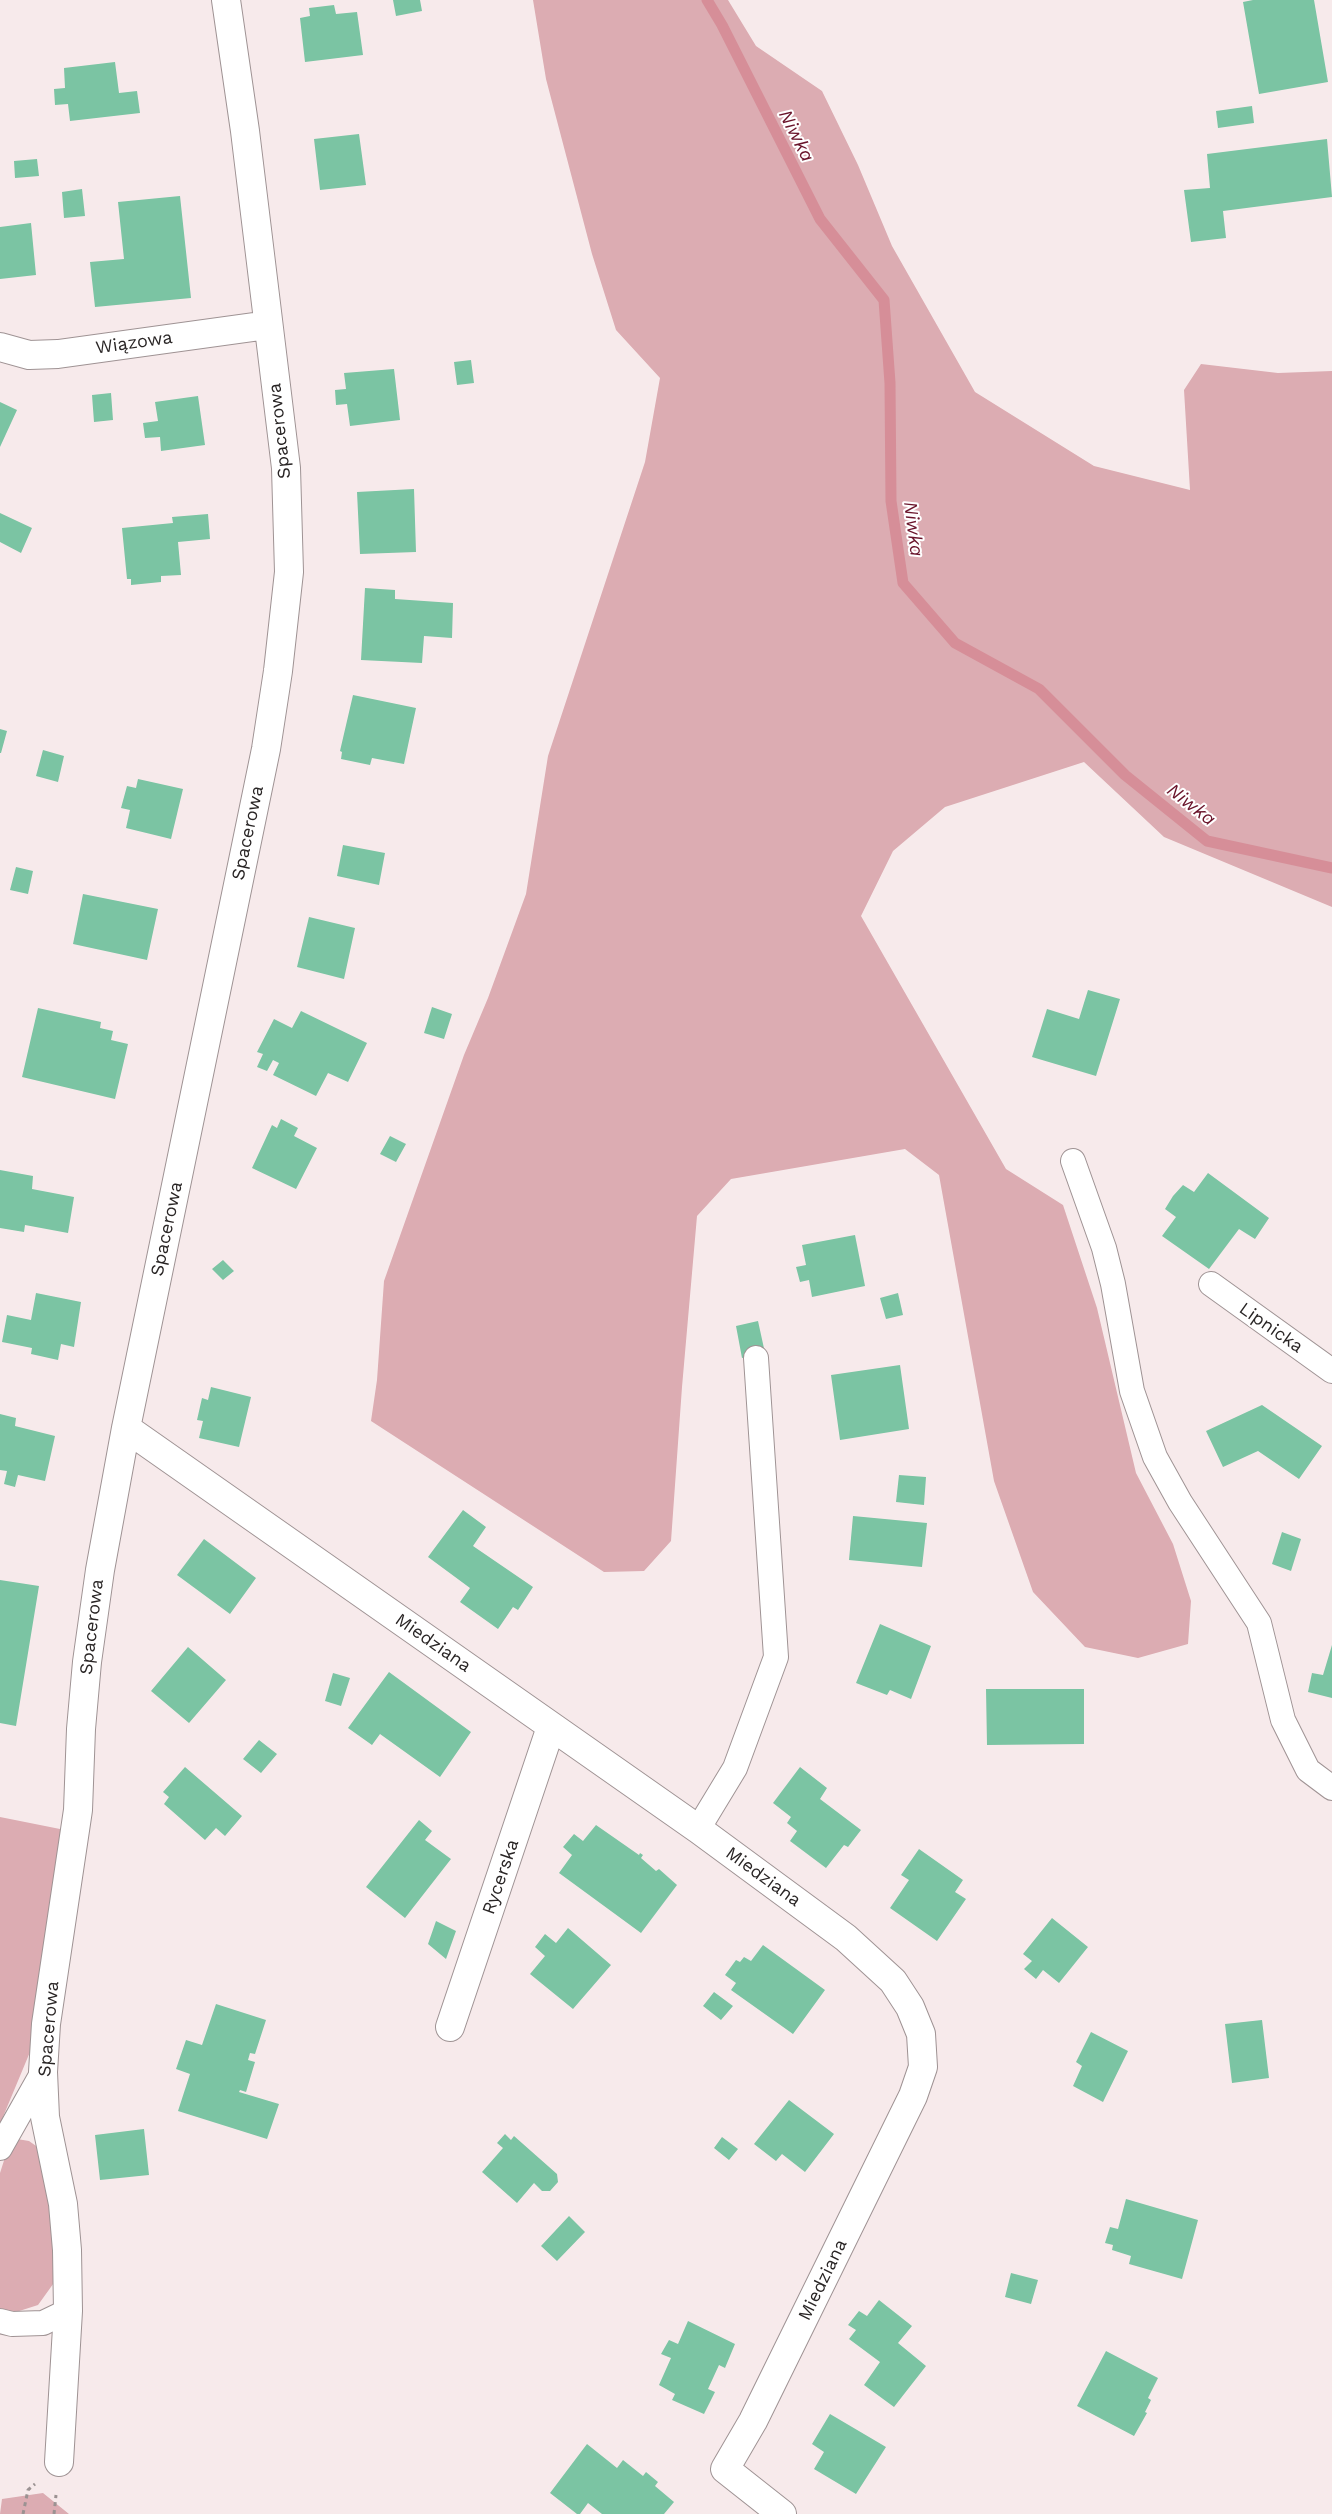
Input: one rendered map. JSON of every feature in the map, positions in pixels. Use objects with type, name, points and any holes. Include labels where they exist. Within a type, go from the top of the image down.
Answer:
[{"type":"street","name":"Spacerowa","points":[[59,2462],[68,2311],[67,2250],[62,2204],[45,2116],[43,2072],[46,2024],[78,1810],[81,1729],[87,1662],[100,1570],[126,1428],[266,749],[278,671],[289,572],[286,468],[245,131],[226,0]]},
{"type":"street","name":"Wiązowa","points":[[0,346],[29,355],[58,354],[268,326]]},
{"type":"street","name":"Miedziana","points":[[126,1428],[698,1829],[846,1938],[893,1981],[910,2007],[921,2034],[923,2067],[913,2096],[753,2421],[725,2469],[782,2514]]},
{"type":"street","name":"Rycerska","points":[[450,2027],[552,1727]]},
{"type":"lane","points":[[1073,1161],[1104,1248],[1113,1284],[1132,1391],[1155,1457],[1180,1502],[1258,1623],[1283,1720],[1308,1770],[1332,1788]]},
{"type":"lane","name":"Lipnicka","points":[[1211,1284],[1332,1371]]},
{"type":"lane","points":[[698,1829],[735,1768],[776,1657],[756,1358]]},
{"type":"lane","points":[[0,2148],[43,2072]]},
{"type":"lane","points":[[0,2321],[12,2324],[43,2323],[68,2311]]},
{"type":"shaded area","points":[[533,0],[728,0],[756,46],[822,91],[858,165],[892,246],[975,392],[1094,466],[1190,490],[1184,390],[1201,364],[1278,373],[1332,371],[1332,907],[1164,837],[1084,762],[945,807],[893,851],[861,916],[1006,1169],[1063,1205],[1097,1308],[1136,1473],[1173,1544],[1191,1601],[1188,1644],[1138,1658],[1085,1647],[1033,1592],[994,1481],[939,1175],[905,1149],[731,1179],[697,1216],[671,1541],[644,1571],[604,1572],[371,1421],[377,1380],[384,1281],[464,1055],[488,998],[526,894],[548,756],[645,462],[660,378],[616,330],[592,254],[546,79]]},
{"type":"shaded area","points":[[0,1817],[65,1830],[30,2052],[0,2124]]},
{"type":"shaded area","points":[[17,2139],[29,2141],[39,2148],[50,2186],[56,2280],[38,2305],[13,2313],[0,2308],[0,2173],[9,2145]]},
{"type":"shaded area","points":[[43,2493],[69,2514],[0,2514],[2,2499]]},
{"type":"building","points":[[393,0],[420,0],[422,11],[396,16]]},
{"type":"building","points":[[1253,0],[1314,0],[1328,82],[1259,94],[1243,2]]},
{"type":"building","points":[[334,5],[336,14],[357,12],[363,55],[305,62],[300,18],[310,16],[309,8]]},
{"type":"building","points":[[115,62],[119,93],[137,91],[140,113],[70,121],[68,104],[55,105],[54,89],[65,88],[64,68]]},
{"type":"building","points":[[1252,106],[1254,123],[1218,128],[1216,111]]},
{"type":"building","points":[[359,134],[366,185],[320,190],[314,139]]},
{"type":"building","points":[[1327,139],[1332,197],[1223,211],[1226,238],[1191,242],[1184,190],[1210,188],[1207,154]]},
{"type":"building","points":[[37,159],[39,176],[15,178],[14,161]]},
{"type":"building","points":[[82,189],[85,216],[64,218],[62,192]]},
{"type":"building","points":[[180,196],[191,298],[95,307],[90,262],[124,259],[118,202]]},
{"type":"building","points":[[31,223],[36,275],[0,279],[0,227]]},
{"type":"building","points":[[471,360],[474,383],[457,385],[454,362]]},
{"type":"building","points":[[394,369],[400,420],[350,426],[347,404],[336,405],[335,390],[346,389],[344,373]]},
{"type":"building","points":[[111,393],[113,420],[94,422],[92,395]]},
{"type":"building","points":[[198,396],[205,445],[161,451],[160,437],[145,438],[143,423],[158,421],[155,402]]},
{"type":"building","points":[[0,402],[17,410],[0,447]]},
{"type":"building","points":[[414,489],[416,552],[360,554],[357,492]]},
{"type":"building","points":[[0,513],[32,528],[21,553],[0,542]]},
{"type":"building","points":[[208,514],[210,539],[178,542],[181,575],[161,576],[161,582],[131,585],[131,579],[127,579],[122,528],[173,523],[172,517]]},
{"type":"building","points":[[365,588],[395,590],[395,599],[453,603],[452,638],[424,636],[422,663],[361,660]]},
{"type":"building","points":[[353,695],[416,708],[404,764],[372,758],[370,765],[341,759],[342,752],[340,751]]},
{"type":"building","points":[[0,729],[7,731],[1,753],[0,753]]},
{"type":"building","points":[[43,750],[64,756],[58,782],[36,776]]},
{"type":"building","points":[[138,779],[183,789],[171,839],[126,828],[130,810],[121,808],[127,786],[136,788]]},
{"type":"building","points":[[343,845],[385,853],[379,885],[337,876]]},
{"type":"building","points":[[16,867],[33,871],[28,894],[10,890]]},
{"type":"building","points":[[83,894],[158,909],[147,960],[73,944]]},
{"type":"building","points":[[309,917],[355,928],[344,979],[297,967]]},
{"type":"building","points":[[1088,990],[1120,999],[1096,1076],[1032,1057],[1047,1009],[1079,1019]]},
{"type":"building","points":[[432,1007],[452,1014],[444,1039],[424,1033]]},
{"type":"building","points":[[38,1008],[101,1022],[100,1028],[113,1031],[111,1040],[128,1044],[115,1099],[22,1077]]},
{"type":"building","points":[[301,1011],[367,1043],[348,1082],[328,1073],[316,1096],[273,1075],[279,1063],[273,1060],[267,1071],[257,1067],[263,1054],[257,1052],[274,1019],[292,1028]]},
{"type":"building","points":[[281,1119],[298,1128],[294,1136],[317,1148],[296,1189],[252,1168],[272,1125],[277,1128]]},
{"type":"building","points":[[390,1136],[406,1144],[396,1162],[380,1154]]},
{"type":"building","points":[[0,1170],[33,1176],[32,1189],[74,1197],[68,1233],[25,1225],[24,1232],[0,1228]]},
{"type":"building","points":[[1208,1173],[1269,1218],[1255,1239],[1239,1229],[1209,1269],[1162,1236],[1176,1217],[1165,1209],[1173,1196],[1183,1185],[1194,1192]]},
{"type":"building","points":[[855,1235],[865,1286],[812,1297],[809,1280],[800,1282],[796,1267],[806,1265],[802,1245]]},
{"type":"building","points":[[223,1260],[234,1271],[223,1280],[212,1269]]},
{"type":"building","points":[[36,1293],[81,1302],[74,1347],[61,1344],[58,1360],[31,1354],[32,1348],[2,1342],[7,1315],[31,1320]]},
{"type":"building","points":[[898,1293],[903,1315],[886,1319],[880,1298]]},
{"type":"building","points":[[758,1321],[765,1353],[742,1358],[736,1326]]},
{"type":"building","points":[[900,1365],[909,1429],[840,1440],[831,1375]]},
{"type":"building","points":[[211,1387],[251,1397],[239,1447],[199,1438],[203,1421],[197,1420],[202,1398],[208,1400]]},
{"type":"building","points":[[1262,1405],[1322,1446],[1299,1479],[1258,1451],[1223,1467],[1206,1431]]},
{"type":"building","points":[[0,1414],[16,1418],[15,1426],[55,1436],[45,1481],[18,1475],[15,1487],[4,1484],[7,1471],[0,1470]]},
{"type":"building","points":[[899,1475],[926,1477],[924,1505],[896,1502]]},
{"type":"building","points":[[463,1510],[486,1527],[473,1546],[533,1587],[518,1610],[513,1607],[498,1629],[460,1602],[470,1588],[428,1557]]},
{"type":"building","points":[[853,1516],[927,1523],[922,1567],[849,1560]]},
{"type":"building","points":[[1282,1532],[1301,1539],[1291,1571],[1272,1564]]},
{"type":"building","points":[[204,1539],[256,1578],[230,1614],[177,1575]]},
{"type":"building","points":[[0,1580],[39,1586],[16,1726],[0,1723]]},
{"type":"building","points":[[880,1624],[931,1646],[911,1699],[890,1690],[887,1695],[856,1683]]},
{"type":"building","points":[[1332,1645],[1332,1698],[1308,1692],[1312,1673],[1323,1675]]},
{"type":"building","points":[[188,1647],[226,1680],[189,1723],[151,1691]]},
{"type":"building","points":[[389,1672],[471,1732],[440,1777],[380,1734],[372,1745],[348,1728]]},
{"type":"building","points":[[333,1673],[350,1678],[341,1706],[325,1701]]},
{"type":"building","points":[[986,1689],[1084,1689],[1084,1744],[987,1745]]},
{"type":"building","points":[[259,1740],[277,1754],[261,1773],[243,1759]]},
{"type":"building","points":[[185,1767],[242,1816],[225,1836],[216,1828],[205,1840],[164,1804],[169,1797],[163,1792]]},
{"type":"building","points":[[800,1767],[827,1788],[820,1799],[861,1830],[848,1847],[844,1845],[826,1868],[790,1841],[797,1831],[787,1823],[791,1817],[773,1803]]},
{"type":"building","points":[[419,1820],[432,1831],[425,1840],[451,1859],[405,1918],[366,1887]]},
{"type":"building","points":[[596,1825],[639,1855],[640,1853],[643,1855],[641,1858],[656,1871],[659,1869],[677,1885],[641,1933],[559,1873],[572,1855],[563,1847],[574,1834],[583,1841]]},
{"type":"building","points":[[919,1849],[963,1880],[955,1892],[966,1899],[937,1941],[890,1908],[909,1880],[901,1875]]},
{"type":"building","points":[[1052,1918],[1088,1947],[1059,1983],[1043,1970],[1036,1979],[1024,1969],[1032,1961],[1023,1954]]},
{"type":"building","points":[[436,1921],[456,1931],[446,1959],[428,1944]]},
{"type":"building","points":[[568,1928],[611,1965],[573,2009],[530,1974],[545,1956],[535,1947],[545,1934],[556,1943]]},
{"type":"building","points":[[763,1945],[825,1990],[793,2034],[731,1990],[736,1983],[725,1975],[736,1960],[740,1962],[744,1957],[751,1961]]},
{"type":"building","points":[[714,1992],[733,2006],[721,2020],[703,2006]]},
{"type":"building","points":[[216,2004],[266,2020],[255,2054],[250,2053],[248,2060],[255,2062],[246,2092],[240,2090],[239,2092],[279,2104],[267,2139],[178,2111],[190,2074],[176,2069],[186,2040],[202,2045]]},
{"type":"building","points":[[1262,2020],[1269,2078],[1232,2083],[1225,2024]]},
{"type":"building","points":[[1091,2032],[1128,2051],[1103,2102],[1073,2086],[1082,2066],[1076,2062]]},
{"type":"building","points":[[789,2100],[834,2134],[805,2172],[782,2154],[776,2161],[754,2144]]},
{"type":"building","points":[[144,2129],[149,2175],[100,2180],[95,2135]]},
{"type":"building","points":[[505,2134],[511,2140],[514,2136],[557,2174],[558,2182],[550,2191],[542,2191],[534,2183],[517,2203],[482,2172],[503,2148],[497,2143]]},
{"type":"building","points":[[722,2137],[738,2149],[729,2160],[714,2148]]},
{"type":"building","points":[[1126,2199],[1198,2220],[1182,2279],[1129,2264],[1131,2256],[1112,2250],[1113,2245],[1105,2243],[1110,2227],[1118,2229]]},
{"type":"building","points":[[569,2216],[585,2232],[557,2261],[541,2246]]},
{"type":"building","points":[[1011,2273],[1038,2280],[1031,2304],[1005,2297]]},
{"type":"building","points":[[879,2300],[912,2326],[898,2343],[926,2366],[894,2407],[864,2385],[880,2362],[849,2339],[856,2330],[848,2325],[859,2311],[867,2316]]},
{"type":"building","points":[[688,2321],[735,2344],[725,2368],[719,2365],[708,2389],[715,2392],[704,2414],[672,2400],[675,2394],[659,2385],[671,2358],[661,2354],[669,2340],[678,2344]]},
{"type":"building","points":[[1106,2351],[1158,2378],[1148,2398],[1151,2400],[1145,2412],[1147,2413],[1134,2436],[1077,2406]]},
{"type":"building","points":[[830,2414],[886,2447],[856,2494],[814,2469],[824,2452],[812,2444]]},
{"type":"building","points":[[587,2444],[617,2468],[623,2460],[643,2476],[646,2472],[658,2482],[655,2486],[674,2502],[664,2514],[602,2514],[588,2503],[580,2514],[577,2514],[550,2493]]},
{"type":"waterway","name":"Niwka","points":[[707,0],[722,25],[820,219],[884,300],[890,383],[891,501],[903,583],[955,643],[1039,689],[1125,775],[1207,841],[1332,868]]}]
